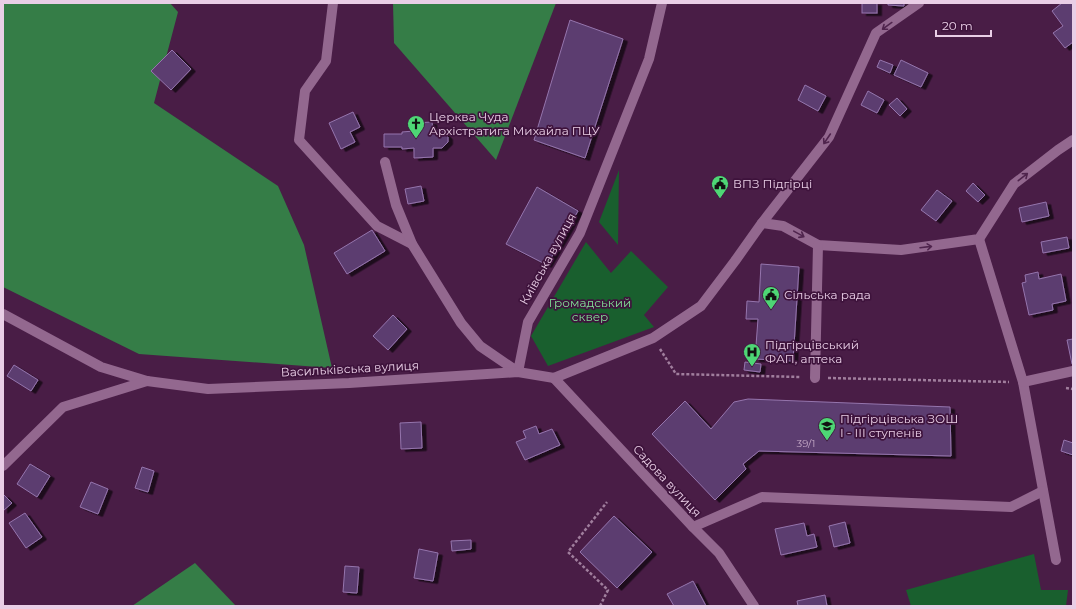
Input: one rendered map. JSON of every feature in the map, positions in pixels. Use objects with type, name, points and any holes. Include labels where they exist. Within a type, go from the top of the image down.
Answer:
[{"type":"street","points":[[333,3],[326,61],[305,91],[299,140],[377,226],[412,244]]},
{"type":"street","name":"Київська вулиця","points":[[518,372],[528,322],[580,233],[649,59],[662,3]]},
{"type":"street","points":[[554,378],[653,338],[701,306],[762,223],[830,137],[876,34],[919,3]]},
{"type":"street","points":[[762,223],[783,226],[818,245],[901,250],[979,239],[1014,184],[1073,140]]},
{"type":"street","points":[[385,162],[396,205],[412,244],[461,323],[480,346],[518,372]]},
{"type":"street","points":[[979,239],[1023,382],[1056,560]]},
{"type":"street","points":[[815,378],[818,245]]},
{"type":"street","name":"Васильківська вулиця","points":[[3,314],[101,367],[147,381],[208,389],[349,383],[518,372],[554,378]]},
{"type":"street","points":[[1023,382],[1073,371]]},
{"type":"street","name":"Садова вулиця","points":[[554,378],[719,553],[754,606]]},
{"type":"street","name":"Васильківська вулиця","points":[[3,466],[63,407],[147,381]]},
{"type":"street","points":[[693,527],[762,497],[1011,507],[1043,490]]},
{"type":"path","points":[[653,338],[676,374],[1023,382]]},
{"type":"path","points":[[1066,388],[1073,389]]},
{"type":"path","points":[[600,606],[608,590],[568,552],[607,502]]},
{"type":"green space","points":[[3,3],[170,3],[178,12],[154,103],[278,186],[304,245],[332,368],[139,354],[3,287]]},
{"type":"green space","points":[[393,3],[556,3],[496,160],[394,43]]},
{"type":"green space","points":[[619,170],[618,245],[599,222]]},
{"type":"green space","name":"Громадський сквер","points":[[586,242],[611,273],[631,251],[668,287],[644,315],[654,327],[548,366],[531,336]]},
{"type":"green space","points":[[1034,554],[1041,590],[1068,590],[1066,606],[911,606],[906,590]]},
{"type":"green space","points":[[195,563],[236,606],[132,606]]},
{"type":"building","points":[[862,3],[877,3],[877,13],[862,13]]},
{"type":"building","points":[[888,3],[904,3],[904,6],[888,5]]},
{"type":"building","points":[[1062,3],[1073,3],[1073,42],[1065,48],[1053,33],[1063,26],[1052,11]]},
{"type":"building","points":[[570,20],[623,39],[585,158],[534,140]]},
{"type":"building","points":[[172,50],[191,69],[171,90],[151,71]]},
{"type":"building","points":[[880,60],[893,65],[890,73],[877,67]]},
{"type":"building","points":[[901,60],[928,73],[921,87],[894,75]]},
{"type":"building","points":[[805,85],[826,96],[818,111],[798,100]]},
{"type":"building","points":[[868,91],[884,100],[877,113],[861,105]]},
{"type":"building","points":[[897,98],[907,109],[900,116],[889,105]]},
{"type":"building","points":[[353,112],[360,127],[350,132],[355,142],[341,149],[329,123]]},
{"type":"building","name":"Церква Чуда Архістратига Михайла ПЦУ","points":[[432,122],[433,131],[442,131],[448,137],[448,142],[442,148],[433,148],[433,157],[414,158],[414,148],[402,149],[402,147],[384,147],[384,134],[402,134],[402,132],[414,131],[414,123]]},
{"type":"building","points":[[973,183],[985,195],[978,202],[966,191]]},
{"type":"building","points":[[421,186],[424,201],[408,204],[405,189]]},
{"type":"building","points":[[537,187],[578,211],[547,265],[506,244]]},
{"type":"building","points":[[937,190],[952,201],[936,221],[921,210]]},
{"type":"building","points":[[1046,202],[1049,216],[1022,222],[1019,208]]},
{"type":"building","points":[[372,230],[385,251],[347,274],[334,253]]},
{"type":"building","points":[[1067,237],[1069,248],[1043,253],[1041,242]]},
{"type":"building","name":"Сільська рада","points":[[761,264],[799,267],[793,361],[755,359],[758,319],[746,319],[747,301],[759,302]]},
{"type":"building","points":[[1038,272],[1039,279],[1061,274],[1066,301],[1052,304],[1053,310],[1029,315],[1022,283],[1026,282],[1025,275]]},
{"type":"building","points":[[393,315],[407,329],[388,350],[373,336]]},
{"type":"building","points":[[1073,339],[1073,364],[1072,364],[1067,340]]},
{"type":"building","name":"Підгірцівський ФАП, аптека","points":[[745,362],[761,364],[760,372],[744,370]]},
{"type":"building","points":[[14,365],[38,380],[31,391],[7,376]]},
{"type":"building","points":[[748,399],[950,407],[951,456],[759,451],[743,464],[746,469],[715,500],[652,434],[685,401],[711,429],[734,402]]},
{"type":"building","points":[[421,422],[422,448],[401,449],[400,423]]},
{"type":"building","points":[[536,426],[539,434],[552,429],[560,445],[525,460],[516,442],[526,438],[523,431]]},
{"type":"building","points":[[1064,440],[1073,443],[1073,455],[1061,451]]},
{"type":"building","points":[[30,464],[50,476],[37,497],[17,484]]},
{"type":"building","points":[[142,467],[154,471],[148,492],[135,488]]},
{"type":"building","points":[[91,482],[108,489],[98,514],[80,507]]},
{"type":"building","points":[[4,495],[12,503],[3,511],[3,496]]},
{"type":"building","points":[[25,513],[42,537],[26,548],[9,523]]},
{"type":"building","points":[[614,516],[652,552],[617,588],[580,552]]},
{"type":"building","points":[[845,522],[850,543],[834,547],[829,526]]},
{"type":"building","points":[[804,523],[807,536],[814,534],[817,547],[781,555],[775,529]]},
{"type":"building","points":[[471,540],[471,549],[452,551],[451,541]]},
{"type":"building","points":[[419,549],[438,553],[433,581],[414,578]]},
{"type":"building","points":[[345,566],[359,567],[357,593],[343,592]]},
{"type":"building","points":[[693,581],[706,606],[674,606],[667,594]]},
{"type":"building","points":[[825,595],[827,606],[798,606],[797,601]]},
{"type":"place","name":"Церква Чуда Архістратига Михайла ПЦУ","points":[[416,139]]},
{"type":"place","name":"ВПЗ Підгірці","points":[[720,199]]},
{"type":"place","name":"Сільська рада","points":[[771,310]]},
{"type":"place","name":"Підгірцівський ФАП, аптека","points":[[752,367]]},
{"type":"place","name":"Підгірцівська ЗОШ І - ІІІ ступенів","points":[[827,441]]}]
